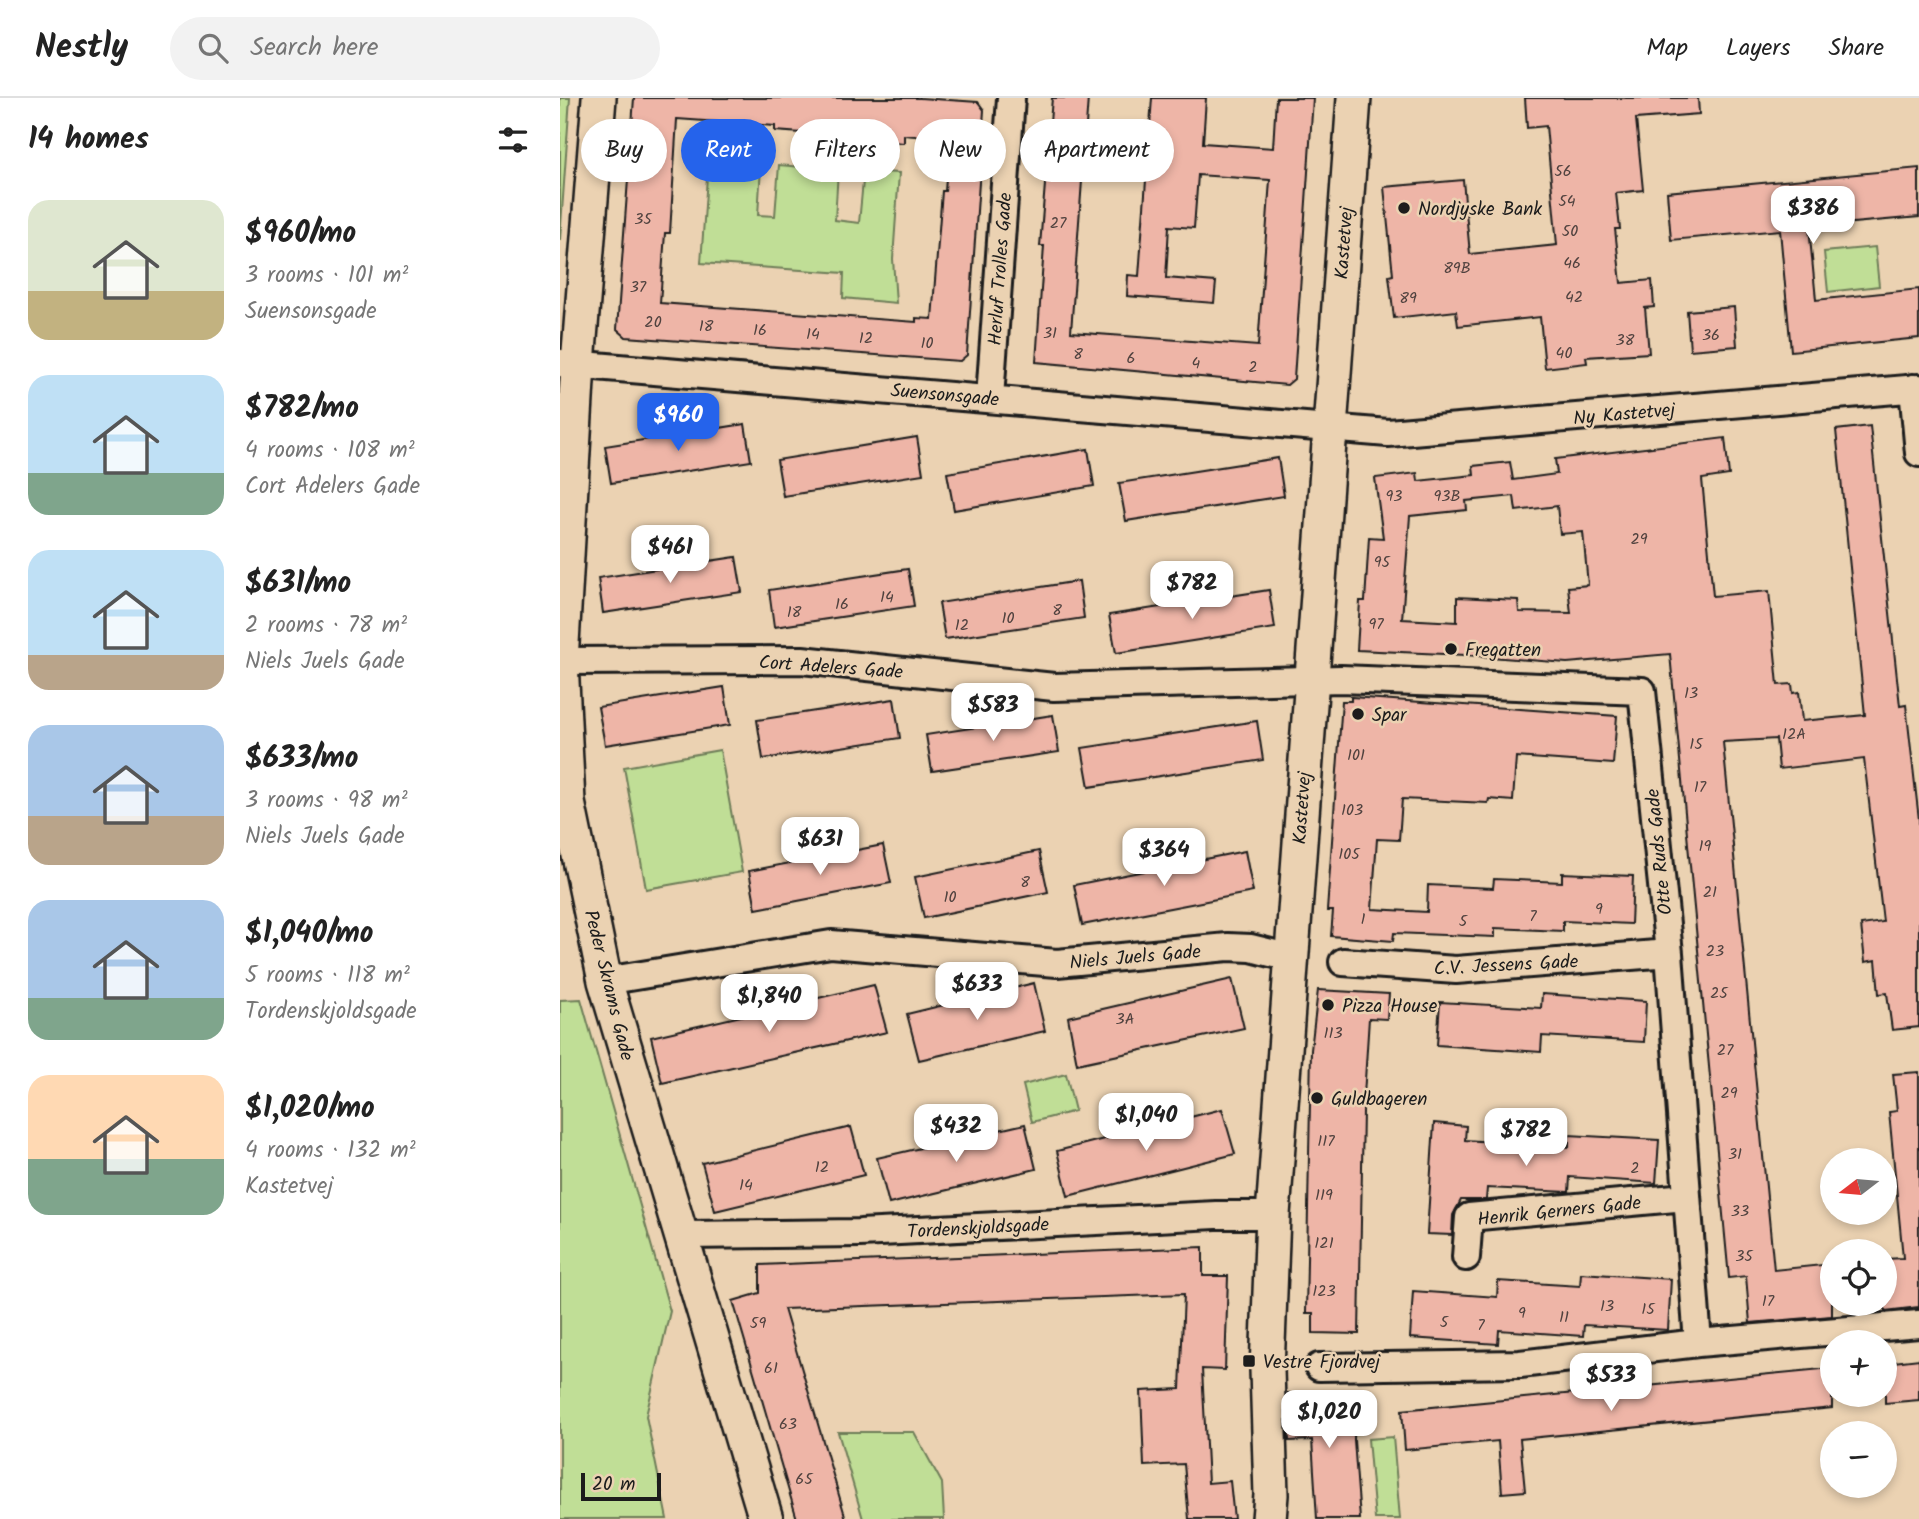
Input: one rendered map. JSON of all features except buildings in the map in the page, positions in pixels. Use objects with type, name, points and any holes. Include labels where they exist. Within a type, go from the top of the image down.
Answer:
[{"type":"street","name":"Peder Skrams Gade","points":[[599,98],[569,364],[561,661],[568,802],[605,981],[766,1519]]},
{"type":"street","name":"Herluf Trolles Gade","points":[[990,398],[1012,98]]},
{"type":"street","name":"Kastetvej","points":[[1269,1519],[1271,1496],[1267,1370],[1273,1215],[1354,98]]},
{"type":"street","name":"Suensonsgade","points":[[569,364],[1329,429]]},
{"type":"street","name":"Ny Kastetvej","points":[[1329,429],[1388,433],[1916,388]]},
{"type":"street","points":[[1916,388],[1919,453]]},
{"type":"street","name":"Cort Adelers Gade","points":[[561,661],[802,660],[1054,687],[1311,679]]},
{"type":"street","name":"Otte Ruds Gade","points":[[1311,679],[1642,691],[1669,953],[1698,1343]]},
{"type":"street","name":"Niels Juels Gade","points":[[605,981],[831,944],[1057,963],[1228,947],[1251,948],[1291,958]]},
{"type":"street","name":"C.V. Jessens Gade","points":[[1343,962],[1456,970],[1669,953]]},
{"type":"street","name":"Henrik Gerners Gade","points":[[1466,1257],[1469,1217],[1686,1197]]},
{"type":"street","name":"Tordenskjoldsgade","points":[[683,1235],[860,1233],[1216,1215],[1273,1215]]},
{"type":"street","points":[[1319,1367],[1520,1364],[1698,1343],[1919,1324]]},
{"type":"green space","points":[[560,98],[570,98],[560,240]]},
{"type":"green space","points":[[779,165],[790,166],[790,182],[837,182],[835,220],[859,223],[863,182],[898,182],[893,259],[896,303],[843,298],[844,273],[701,263],[707,182],[760,182],[758,215],[775,216]]},
{"type":"green space","points":[[1875,247],[1879,286],[1828,292],[1824,252]]},
{"type":"green space","points":[[720,750],[742,872],[646,889],[624,767]]},
{"type":"green space","points":[[581,999],[670,1311],[646,1416],[667,1519],[560,1519],[560,1000]]},
{"type":"green space","points":[[1066,1074],[1075,1111],[1032,1122],[1023,1085]]},
{"type":"green space","points":[[838,1432],[914,1432],[942,1483],[944,1519],[863,1519]]},
{"type":"green space","points":[[1393,1437],[1400,1519],[1375,1519],[1368,1439]]},
{"type":"place","name":"Nordjyske Bank","points":[[1404,208]]},
{"type":"place","name":"Fregatten","points":[[1451,649]]},
{"type":"place","name":"Spar","points":[[1358,714]]},
{"type":"place","name":"Pizza House","points":[[1328,1005]]},
{"type":"place","name":"Guldbageren","points":[[1317,1098]]},
{"type":"place","name":"Vestre Fjordvej","points":[[1249,1361]]}]
